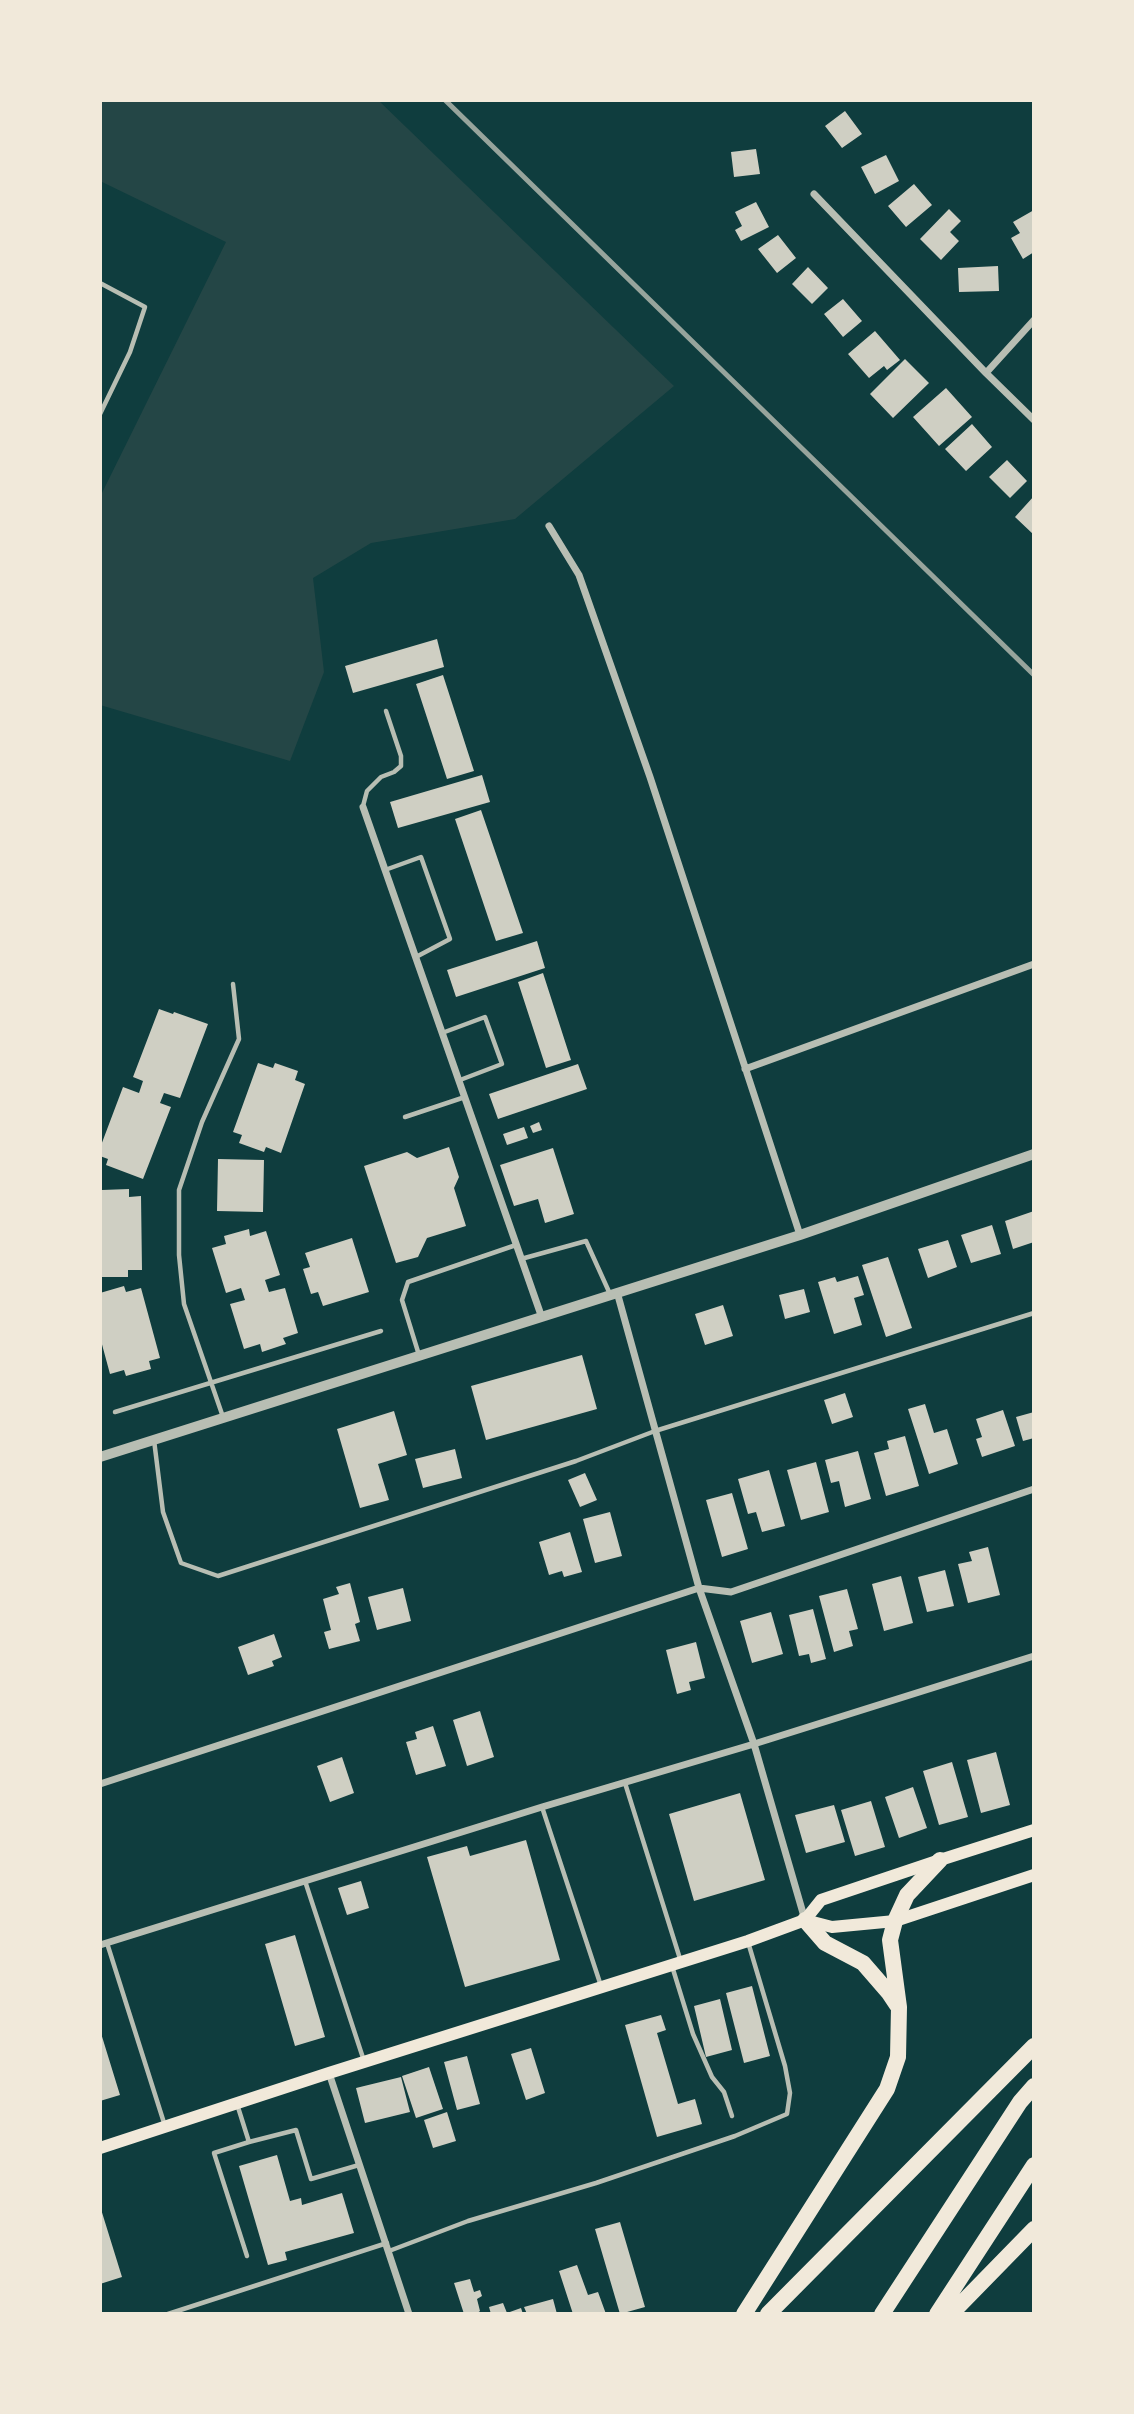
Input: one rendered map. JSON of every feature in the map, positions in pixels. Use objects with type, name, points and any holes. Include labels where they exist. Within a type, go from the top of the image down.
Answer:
[{"type":"highway","points":[[744,2314],[887,2089],[898,2057],[898,2007],[890,1940],[895,1920],[908,1895],[940,1860]]},
{"type":"highway","points":[[805,1920],[825,1943],[863,1963],[898,2007]]},
{"type":"highway","points":[[768,2314],[1034,2046]]},
{"type":"highway","points":[[882,2314],[1020,2102],[1034,2086]]},
{"type":"highway","points":[[937,2314],[1034,2165]]},
{"type":"highway","points":[[951,2314],[1034,2229]]},
{"type":"main road","points":[[100,2148],[748,1941],[805,1920],[821,1900],[1034,1830]]},
{"type":"main road","points":[[805,1920],[832,1927],[895,1920],[1034,1875]]},
{"type":"street","points":[[814,194],[1034,420]]},
{"type":"street","points":[[986,373],[1034,320]]},
{"type":"street","points":[[549,526],[579,575],[650,777],[800,1235]]},
{"type":"street","points":[[363,807],[541,1315]]},
{"type":"street","points":[[745,1069],[1034,964]]},
{"type":"street","points":[[100,1457],[800,1235],[1034,1154]]},
{"type":"street","points":[[613,1293],[699,1588],[754,1745],[805,1920]]},
{"type":"street","points":[[100,1784],[699,1588],[731,1592],[1034,1489]]},
{"type":"street","points":[[104,1944],[542,1807],[754,1745],[1034,1656]]},
{"type":"street","points":[[329,2073],[409,2314]]},
{"type":"lane","points":[[100,283],[145,307],[130,352],[100,414]]},
{"type":"lane","points":[[363,807],[367,791],[381,777],[401,766],[401,756],[386,711]]},
{"type":"lane","points":[[385,870],[421,857],[450,939],[415,958]]},
{"type":"lane","points":[[223,1418],[184,1304],[179,1255],[179,1191],[202,1122],[239,1039],[233,984]]},
{"type":"lane","points":[[442,1033],[485,1017],[502,1064],[459,1080]]},
{"type":"lane","points":[[405,1117],[465,1097]]},
{"type":"lane","points":[[521,1259],[586,1241],[613,1293]]},
{"type":"lane","points":[[419,1355],[402,1300],[408,1282],[516,1245]]},
{"type":"lane","points":[[154,1439],[163,1513],[181,1563],[218,1576],[576,1461],[655,1431],[1034,1313]]},
{"type":"lane","points":[[115,1412],[382,1331]]},
{"type":"lane","points":[[625,1783],[677,1964],[693,2034],[712,2077],[724,2092],[732,2116]]},
{"type":"lane","points":[[542,1807],[602,1987]]},
{"type":"lane","points":[[305,1881],[364,2062]]},
{"type":"lane","points":[[168,2314],[596,2183],[735,2136],[787,2114],[790,2093],[785,2066],[748,1941]]},
{"type":"lane","points":[[104,1944],[166,2127]]},
{"type":"lane","points":[[237,2104],[249,2142]]},
{"type":"lane","points":[[247,2256],[214,2153],[296,2130],[310,2179],[360,2164]]},
{"type":"shaded area","points":[[100,100],[378,100],[674,386],[515,519],[371,543],[313,578],[324,672],[290,761],[100,705],[100,497],[226,242],[100,181]]},
{"type":"building","points":[[845,111],[862,134],[842,148],[825,126]]},
{"type":"building","points":[[756,149],[760,174],[734,177],[731,152]]},
{"type":"building","points":[[886,155],[899,181],[875,194],[861,167]]},
{"type":"building","points":[[914,184],[932,205],[906,227],[888,206]]},
{"type":"building","points":[[756,202],[769,227],[741,241],[735,230],[742,226],[735,212]]},
{"type":"building","points":[[949,209],[961,221],[950,232],[959,241],[941,260],[920,239]]},
{"type":"building","points":[[1034,210],[1034,252],[1023,259],[1011,238],[1020,233],[1013,222]]},
{"type":"building","points":[[778,235],[796,258],[777,273],[758,249]]},
{"type":"building","points":[[998,266],[999,291],[959,292],[958,268]]},
{"type":"building","points":[[808,267],[828,288],[812,304],[792,284]]},
{"type":"building","points":[[843,299],[862,321],[843,337],[824,314]]},
{"type":"building","points":[[875,331],[900,360],[887,370],[884,366],[869,378],[848,354]]},
{"type":"building","points":[[905,359],[929,383],[893,418],[870,394]]},
{"type":"building","points":[[946,388],[972,417],[939,446],[913,417]]},
{"type":"building","points":[[972,424],[992,447],[966,471],[945,449]]},
{"type":"building","points":[[1007,460],[1027,481],[1010,498],[989,477]]},
{"type":"building","points":[[1034,496],[1034,535],[1015,517]]},
{"type":"building","points":[[437,639],[444,667],[353,693],[345,666]]},
{"type":"building","points":[[443,675],[474,771],[447,779],[416,684]]},
{"type":"building","points":[[482,775],[490,802],[398,828],[390,802]]},
{"type":"building","points":[[481,810],[523,933],[496,941],[455,819]]},
{"type":"building","points":[[537,941],[545,968],[456,997],[447,970]]},
{"type":"building","points":[[543,973],[571,1060],[546,1068],[518,982]]},
{"type":"building","points":[[159,1009],[208,1024],[180,1098],[164,1093],[160,1103],[171,1107],[143,1179],[106,1165],[108,1159],[100,1156],[100,1148],[123,1087],[139,1093],[143,1081],[133,1077]]},
{"type":"building","points":[[258,1063],[273,1068],[275,1063],[298,1071],[295,1080],[305,1084],[281,1153],[266,1147],[264,1152],[239,1143],[242,1135],[233,1132]]},
{"type":"building","points":[[578,1064],[587,1089],[498,1119],[489,1094]]},
{"type":"building","points":[[539,1122],[542,1130],[533,1133],[530,1126]]},
{"type":"building","points":[[524,1127],[528,1138],[507,1145],[503,1134]]},
{"type":"building","points":[[449,1147],[459,1177],[454,1188],[466,1226],[427,1238],[418,1257],[396,1263],[364,1166],[407,1152],[417,1158]]},
{"type":"building","points":[[553,1148],[574,1214],[545,1223],[538,1199],[514,1206],[500,1165]]},
{"type":"building","points":[[218,1159],[264,1160],[263,1212],[217,1211]]},
{"type":"building","points":[[129,1189],[129,1197],[141,1196],[142,1270],[128,1270],[128,1277],[102,1277],[102,1190]]},
{"type":"building","points":[[1034,1211],[1034,1242],[1013,1249],[1005,1221]]},
{"type":"building","points":[[992,1225],[1001,1254],[971,1263],[961,1235]]},
{"type":"building","points":[[249,1229],[250,1236],[266,1231],[280,1275],[265,1280],[269,1292],[285,1288],[298,1333],[283,1338],[286,1344],[262,1352],[260,1344],[244,1349],[230,1304],[245,1300],[241,1288],[226,1293],[212,1248],[226,1244],[224,1236]]},
{"type":"building","points":[[352,1238],[369,1292],[323,1306],[318,1292],[311,1294],[303,1269],[310,1267],[305,1253]]},
{"type":"building","points":[[948,1240],[957,1267],[928,1278],[918,1249]]},
{"type":"building","points":[[888,1257],[912,1328],[886,1337],[862,1265]]},
{"type":"building","points":[[858,1276],[864,1295],[854,1298],[862,1325],[834,1334],[818,1282],[835,1277],[837,1282]]},
{"type":"building","points":[[124,1286],[126,1292],[141,1288],[160,1358],[149,1361],[151,1369],[126,1376],[124,1370],[110,1374],[100,1337],[100,1293]]},
{"type":"building","points":[[804,1289],[810,1312],[785,1319],[779,1295]]},
{"type":"building","points":[[723,1305],[733,1336],[705,1345],[695,1314]]},
{"type":"building","points":[[582,1355],[597,1409],[486,1440],[471,1386]]},
{"type":"building","points":[[845,1393],[853,1417],[832,1424],[824,1400]]},
{"type":"building","points":[[925,1404],[934,1433],[947,1429],[958,1464],[929,1474],[908,1409]]},
{"type":"building","points":[[1003,1410],[1015,1446],[982,1457],[976,1439],[982,1437],[976,1419]]},
{"type":"building","points":[[394,1411],[407,1455],[378,1464],[389,1500],[360,1508],[337,1429]]},
{"type":"building","points":[[1034,1412],[1034,1438],[1023,1441],[1016,1417]]},
{"type":"building","points":[[905,1436],[919,1486],[886,1496],[874,1453],[889,1449],[887,1441]]},
{"type":"building","points":[[455,1449],[462,1478],[423,1488],[415,1459]]},
{"type":"building","points":[[858,1451],[871,1499],[845,1507],[839,1481],[831,1483],[825,1460]]},
{"type":"building","points":[[816,1462],[829,1512],[801,1520],[787,1470]]},
{"type":"building","points":[[769,1470],[785,1526],[762,1532],[756,1512],[748,1514],[738,1479]]},
{"type":"building","points":[[585,1473],[597,1500],[580,1507],[568,1480]]},
{"type":"building","points":[[732,1493],[748,1549],[722,1557],[706,1500]]},
{"type":"building","points":[[610,1512],[622,1556],[595,1563],[583,1519]]},
{"type":"building","points":[[570,1532],[582,1572],[564,1577],[562,1571],[549,1575],[539,1542]]},
{"type":"building","points":[[988,1547],[1000,1595],[968,1603],[958,1564],[972,1561],[969,1552]]},
{"type":"building","points":[[945,1570],[954,1606],[927,1612],[918,1577]]},
{"type":"building","points":[[901,1576],[913,1623],[884,1631],[872,1584]]},
{"type":"building","points":[[350,1583],[360,1622],[355,1624],[360,1641],[329,1649],[324,1632],[331,1630],[323,1599],[339,1594],[336,1587]]},
{"type":"building","points":[[403,1588],[411,1621],[377,1630],[368,1597]]},
{"type":"building","points":[[847,1589],[858,1629],[849,1631],[853,1646],[834,1652],[819,1596]]},
{"type":"building","points":[[813,1609],[826,1659],[811,1663],[809,1654],[799,1656],[789,1615]]},
{"type":"building","points":[[771,1612],[783,1654],[752,1663],[740,1621]]},
{"type":"building","points":[[274,1634],[282,1657],[272,1661],[274,1666],[248,1675],[238,1647]]},
{"type":"building","points":[[696,1642],[705,1678],[689,1682],[691,1690],[677,1694],[666,1650]]},
{"type":"building","points":[[480,1711],[494,1757],[467,1766],[453,1720]]},
{"type":"building","points":[[433,1726],[446,1766],[416,1775],[406,1742],[417,1739],[415,1732]]},
{"type":"building","points":[[996,1752],[1010,1805],[981,1813],[967,1760]]},
{"type":"building","points":[[342,1757],[354,1793],[330,1802],[317,1766]]},
{"type":"building","points":[[952,1762],[968,1817],[939,1825],[923,1771]]},
{"type":"building","points":[[913,1787],[927,1828],[899,1838],[885,1797]]},
{"type":"building","points":[[740,1793],[765,1880],[694,1901],[669,1814]]},
{"type":"building","points":[[871,1801],[885,1847],[855,1856],[841,1810]]},
{"type":"building","points":[[834,1805],[845,1842],[806,1853],[795,1815]]},
{"type":"building","points":[[526,1840],[560,1960],[465,1987],[427,1857],[467,1846],[470,1856]]},
{"type":"building","points":[[361,1881],[369,1908],[347,1915],[338,1888]]},
{"type":"building","points":[[295,1935],[325,2037],[295,2046],[265,1944]]},
{"type":"building","points":[[752,1986],[770,2056],[744,2063],[726,1993]]},
{"type":"building","points":[[720,1999],[732,2050],[706,2057],[694,2006]]},
{"type":"building","points":[[661,2015],[666,2030],[657,2033],[678,2104],[695,2099],[702,2124],[657,2137],[625,2025]]},
{"type":"building","points":[[100,2030],[120,2095],[100,2101]]},
{"type":"building","points":[[531,2048],[545,2093],[526,2100],[511,2054]]},
{"type":"building","points":[[467,2056],[480,2104],[457,2110],[444,2062]]},
{"type":"building","points":[[429,2067],[443,2109],[416,2118],[402,2076]]},
{"type":"building","points":[[401,2077],[410,2112],[365,2123],[356,2088]]},
{"type":"building","points":[[447,2112],[456,2141],[433,2148],[424,2120]]},
{"type":"building","points":[[277,2155],[290,2201],[301,2198],[302,2205],[342,2193],[354,2233],[285,2252],[287,2260],[268,2265],[239,2166]]},
{"type":"building","points":[[100,2206],[122,2277],[100,2284]]},
{"type":"building","points":[[620,2222],[645,2307],[620,2314],[595,2229]]},
{"type":"building","points":[[577,2265],[588,2295],[598,2292],[606,2314],[573,2314],[559,2271]]},
{"type":"building","points":[[470,2279],[474,2292],[480,2290],[482,2296],[477,2299],[480,2311],[476,2314],[464,2314],[454,2283]]},
{"type":"building","points":[[553,2299],[557,2314],[527,2314],[524,2307]]},
{"type":"building","points":[[503,2303],[507,2313],[521,2308],[523,2314],[491,2314],[489,2307]]},
{"type":"railway","points":[[445,100],[1034,675]]}]
